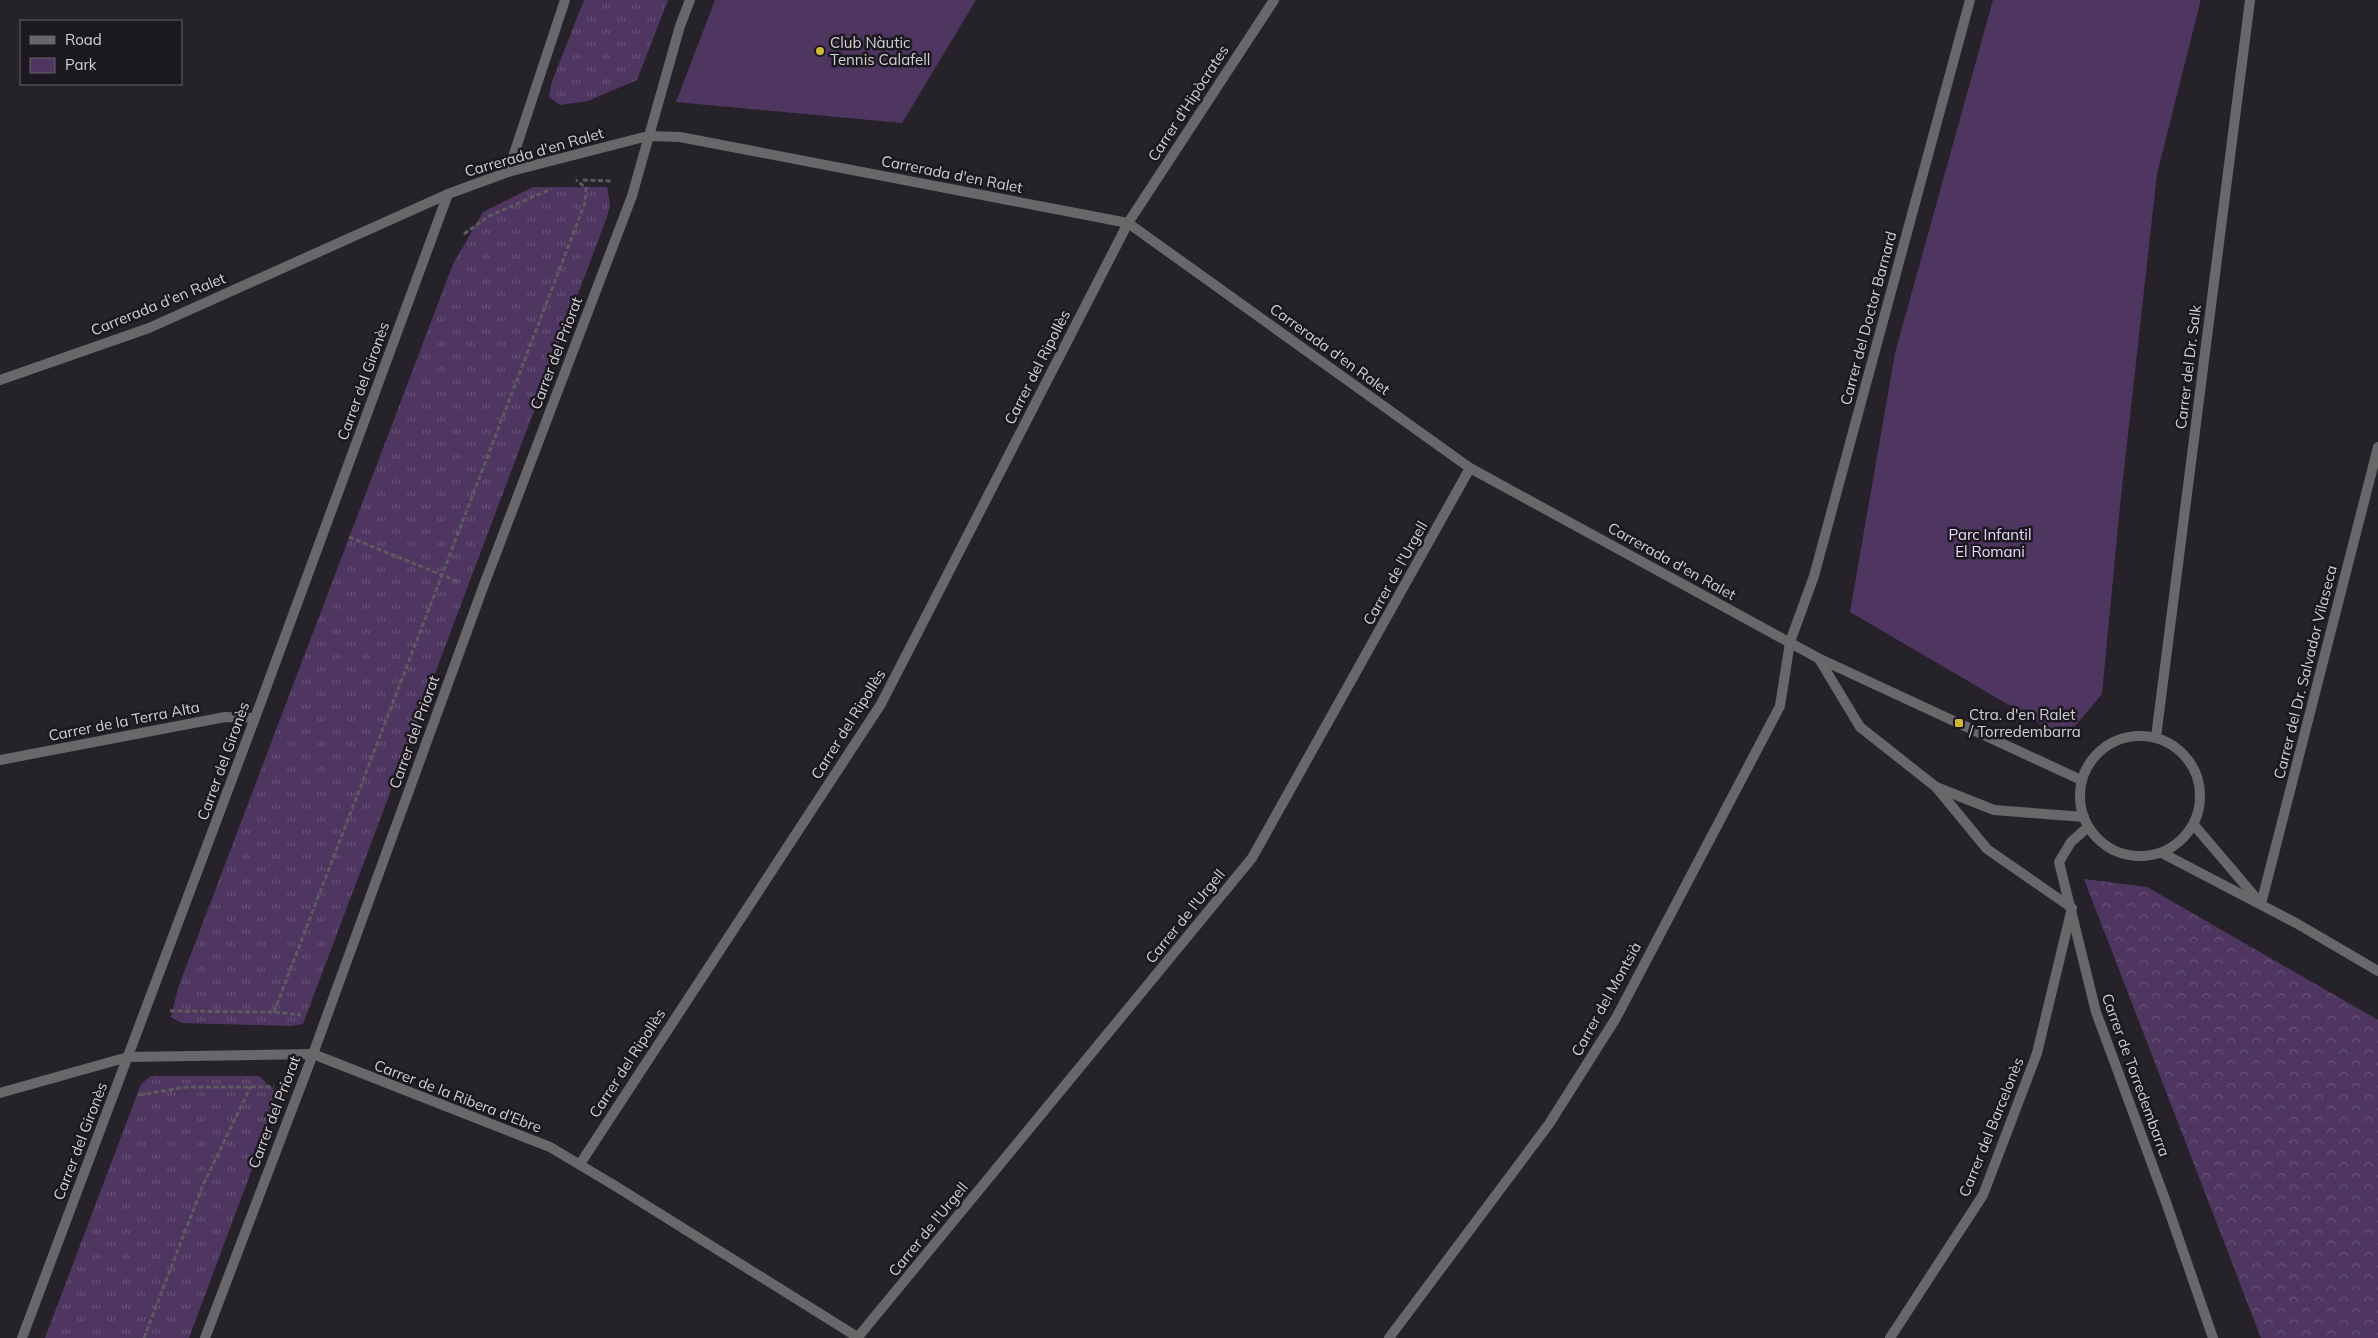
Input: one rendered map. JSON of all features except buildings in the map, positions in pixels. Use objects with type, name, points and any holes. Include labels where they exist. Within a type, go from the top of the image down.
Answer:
[{"type":"street","points":[[508,172],[566,0]]},
{"type":"street","name":"Carrer del Priorat","points":[[205,1338],[313,1054],[482,590],[632,196],[680,26],[690,0]]},
{"type":"street","name":"Carrer d'Hipòcrates","points":[[1128,223],[1274,0]]},
{"type":"street","name":"Carrer del Doctor Barnard","points":[[1790,642],[1814,576],[1970,0]]},
{"type":"street","name":"Carrer del Dr. Salk","points":[[2156,737],[2250,0]]},
{"type":"street","name":"Carrerada d'en Ralet","points":[[0,380],[149,328],[448,194],[508,172],[648,136],[680,137],[1128,223],[1470,468],[1818,658],[2081,780]]},
{"type":"street","name":"Carrer del Gironès","points":[[22,1338],[255,718],[448,194]]},
{"type":"street","name":"Carrer del Ripollès","points":[[580,1164],[882,704],[1128,223]]},
{"type":"street","name":"Carrer del Dr. Salvador Vilaseca","points":[[2261,904],[2378,447]]},
{"type":"street","name":"Carrer de l'Urgell","points":[[859,1338],[1252,858],[1470,468]]},
{"type":"street","name":"Carrer del Montsià","points":[[1389,1338],[1549,1124],[1616,1018],[1780,706],[1790,642]]},
{"type":"street","name":"Carrerada d'en Ralet","points":[[1818,658],[1860,727],[1936,787],[1987,849],[2072,908]]},
{"type":"street","name":"Carrer de la Terra Alta","points":[[0,760],[225,717],[255,718]]},
{"type":"street","points":[[2135,735],[2156,737],[2174,745],[2190,761],[2199,779],[2201,802],[2194,825],[2181,841],[2162,853],[2145,857],[2125,855],[2107,847],[2092,834],[2079,801],[2081,780],[2085,769],[2098,752],[2114,741],[2135,735]]},
{"type":"street","name":"Carrerada d'en Ralet","points":[[1936,787],[1994,810],[2086,822]]},
{"type":"street","name":"Carrer de Torredembarra","points":[[2086,822],[2059,862],[2072,908],[2096,1012],[2213,1338]]},
{"type":"street","points":[[2194,825],[2261,904]]},
{"type":"street","points":[[2162,853],[2261,904],[2378,971]]},
{"type":"street","name":"Carrer del Barcelonès","points":[[1890,1338],[1983,1195],[2037,1053],[2072,908]]},
{"type":"street","name":"Carrer de la Ribera d'Ebre","points":[[0,1093],[128,1057],[313,1054],[550,1148],[580,1164],[859,1338]]},
{"type":"path","points":[[568,183],[577,180],[620,181]]},
{"type":"path","points":[[274,1012],[586,203],[586,188],[577,180]]},
{"type":"path","points":[[464,234],[489,216],[559,186]]},
{"type":"path","points":[[349,537],[462,584]]},
{"type":"path","points":[[168,1011],[274,1012],[306,1015]]},
{"type":"path","points":[[139,1095],[187,1087],[251,1086],[280,1088]]},
{"type":"path","points":[[144,1338],[203,1184],[251,1086]]},
{"type":"green space","points":[[584,0],[668,0],[637,80],[588,101],[560,105],[549,97],[551,84]]},
{"type":"green space","name":"Club Nàutic Tennis Calafell","points":[[715,0],[976,0],[902,123],[676,102]]},
{"type":"green space","name":"Parc Infantil El Romani","points":[[1993,0],[2200,0],[2157,174],[2120,506],[2102,694],[2065,738],[1850,612],[1895,353]]},
{"type":"green space","points":[[533,187],[607,187],[610,204],[607,217],[303,1024],[291,1026],[182,1023],[171,1017],[178,988],[453,264],[483,212]]},
{"type":"green space","points":[[2084,879],[2147,887],[2378,1020],[2378,1338],[2261,1338]]},
{"type":"green space","points":[[151,1076],[259,1076],[274,1090],[272,1116],[189,1338],[45,1338],[141,1084]]},
{"type":"place","name":"Club Nàutic Tennis Calafell","points":[[820,51]]},
{"type":"place","name":"Ctra. d'en Ralet / Torredembarra","points":[[1959,723]]}]
